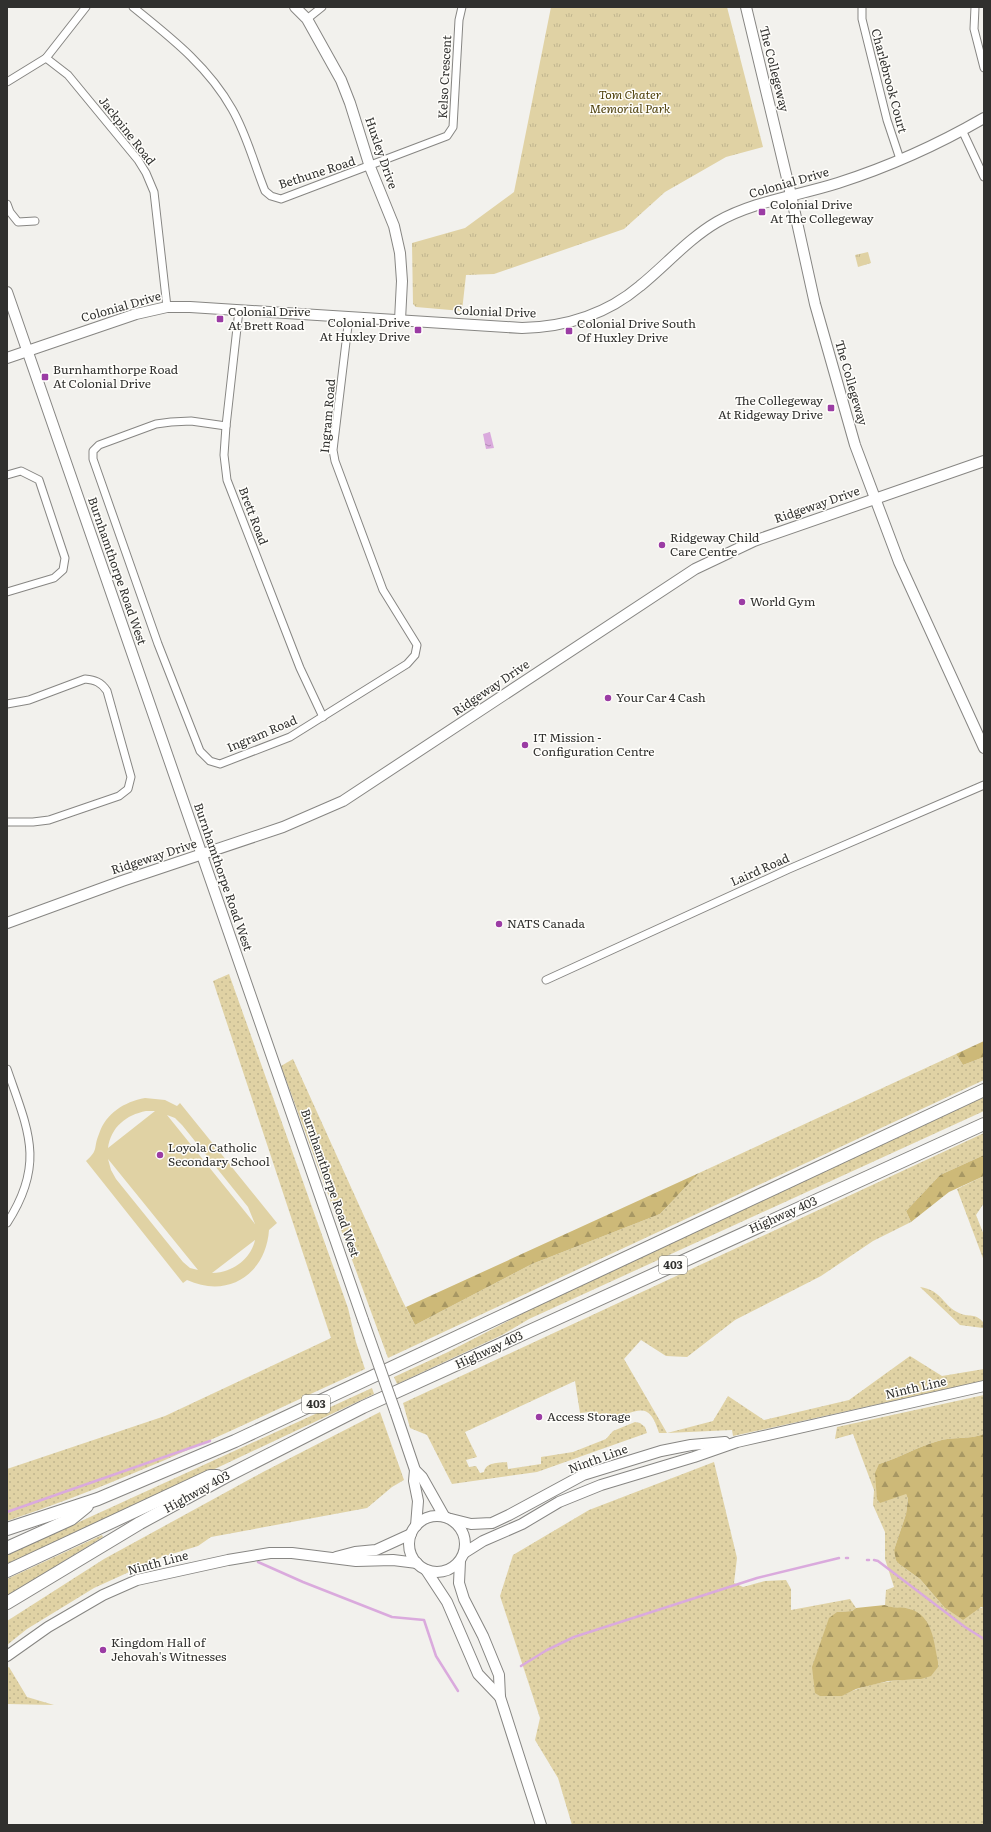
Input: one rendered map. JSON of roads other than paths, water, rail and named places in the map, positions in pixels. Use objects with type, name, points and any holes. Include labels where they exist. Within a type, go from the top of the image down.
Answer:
[{"type":"highway","name":"Highway 403","points":[[7,1529],[98,1499],[242,1438],[984,1090]]},
{"type":"highway","name":"Highway 403","points":[[9,1602],[140,1523],[225,1477],[363,1407],[984,1124]]},
{"type":"highway","points":[[7,1571],[210,1476],[225,1477]]},
{"type":"highway","points":[[7,1548],[70,1518],[98,1499]]},
{"type":"main road","name":"Huxley Drive","points":[[296,7],[307,19],[341,80],[350,103],[370,167],[394,226],[400,253],[402,281],[400,320]]},
{"type":"main road","name":"The Collegeway","points":[[746,7],[791,195],[815,304],[844,412],[899,562],[984,748]]},
{"type":"main road","name":"Colonial Drive","points":[[7,358],[106,324],[166,307],[239,310],[522,328],[555,325],[575,321],[606,308],[629,294],[693,239],[717,222],[744,210],[791,195],[837,184],[900,159],[984,118]]},
{"type":"main road","name":"Burnhamthorpe Road West","points":[[7,292],[404,1437],[416,1470],[448,1518]]},
{"type":"main road","name":"Ridgeway Drive","points":[[7,923],[122,881],[283,827],[343,801],[695,569],[754,541],[984,461]]},
{"type":"main road","name":"Ninth Line","points":[[462,1557],[483,1541],[512,1529],[570,1497],[601,1485],[694,1457],[737,1442],[984,1386]]},
{"type":"main road","name":"Ninth Line","points":[[448,1518],[471,1524],[492,1523],[583,1475],[651,1454],[691,1445],[737,1442]]},
{"type":"main road","name":"Burnhamthorpe Road West","points":[[413,1530],[418,1501],[418,1493],[414,1481],[416,1470]]},
{"type":"main road","points":[[462,1557],[453,1568],[435,1572],[426,1570],[417,1564],[410,1550],[413,1530],[428,1517],[448,1518],[459,1525],[464,1534],[466,1543],[462,1557],[459,1583],[464,1599],[483,1636],[499,1674],[500,1697],[541,1825]]},
{"type":"main road","name":"Ninth Line","points":[[334,1557],[355,1552],[376,1550],[413,1530]]},
{"type":"main road","name":"Ninth Line","points":[[7,1656],[48,1627],[91,1601],[137,1580],[228,1560],[270,1554],[292,1553],[334,1557],[356,1561],[393,1560],[417,1564]]},
{"type":"main road","points":[[426,1570],[447,1602],[478,1674],[500,1697]]},
{"type":"street","points":[[7,82],[46,58],[86,7]]},
{"type":"street","name":"Bethune Road","points":[[133,7],[181,46],[213,80],[232,109],[248,141],[265,191],[271,196],[281,199],[370,167]]},
{"type":"street","points":[[307,19],[322,7]]},
{"type":"street","name":"Kelso Crescent","points":[[370,167],[447,136],[453,127],[459,20],[462,7]]},
{"type":"street","name":"Charlebrook Court","points":[[862,7],[862,19],[887,120],[900,159]]},
{"type":"street","points":[[975,7],[974,29],[984,68]]},
{"type":"street","name":"Jackpine Road","points":[[46,58],[68,75],[138,160],[146,174],[154,192],[166,307]]},
{"type":"street","points":[[962,130],[984,177]]},
{"type":"street","points":[[7,204],[10,212],[18,222],[35,221]]},
{"type":"street","name":"Brett Road","points":[[239,310],[226,426],[224,455],[227,480],[300,668],[323,717]]},
{"type":"street","name":"Ingram Road","points":[[226,426],[191,421],[156,424],[99,445],[93,451],[94,459],[158,644],[200,751],[210,761],[220,764],[290,737],[407,664],[415,655],[418,645],[383,590],[335,461],[334,450],[349,317]]},
{"type":"street","points":[[7,476],[21,471],[39,480],[65,558],[63,570],[54,578],[7,592]]},
{"type":"street","points":[[7,704],[29,700],[85,679],[94,680],[102,684],[107,690],[131,777],[128,789],[119,796],[49,820],[33,822],[7,822]]},
{"type":"street","name":"Laird Road","points":[[546,980],[789,869],[984,785]]},
{"type":"street","points":[[7,1069],[27,1129],[31,1161],[22,1193],[15,1210],[7,1222]]},
{"type":"water","points":[[490,432],[494,448],[486,449],[483,434]]},
{"type":"waterway","points":[[7,1512],[210,1441]]},
{"type":"waterway","points":[[521,1666],[547,1650],[574,1637],[757,1578],[839,1558]]},
{"type":"waterway","points":[[874,1560],[878,1561],[965,1627],[984,1639]]},
{"type":"waterway","points":[[258,1562],[303,1582],[392,1617],[424,1620],[436,1656],[458,1691]]},
{"type":"place","name":"Colonial Drive At The Collegeway","points":[[762,212]]},
{"type":"place","name":"Colonial Drive At Brett Road","points":[[220,319]]},
{"type":"place","name":"Colonial Drive At Huxley Drive","points":[[418,330]]},
{"type":"place","name":"Colonial Drive South Of Huxley Drive","points":[[569,331]]},
{"type":"place","name":"Burnhamthorpe Road At Colonial Drive","points":[[45,377]]},
{"type":"place","name":"The Collegeway At Ridgeway Drive","points":[[831,408]]},
{"type":"place","name":"Ridgeway Child Care Centre","points":[[662,545]]},
{"type":"place","name":"World Gym","points":[[742,602]]},
{"type":"place","name":"Your Car 4 Cash","points":[[608,698]]},
{"type":"place","name":"IT Mission - Configuration Centre","points":[[525,745]]},
{"type":"place","name":"NATS Canada","points":[[499,924]]},
{"type":"place","name":"Loyola Catholic Secondary School","points":[[160,1155]]},
{"type":"place","name":"Access Storage","points":[[539,1417]]},
{"type":"place","name":"Kingdom Hall of Jehovah's Witnesses","points":[[103,1650]]},
{"type":"park label","name":"Tom Chater Memorial Park","points":[[630,102]]}]
